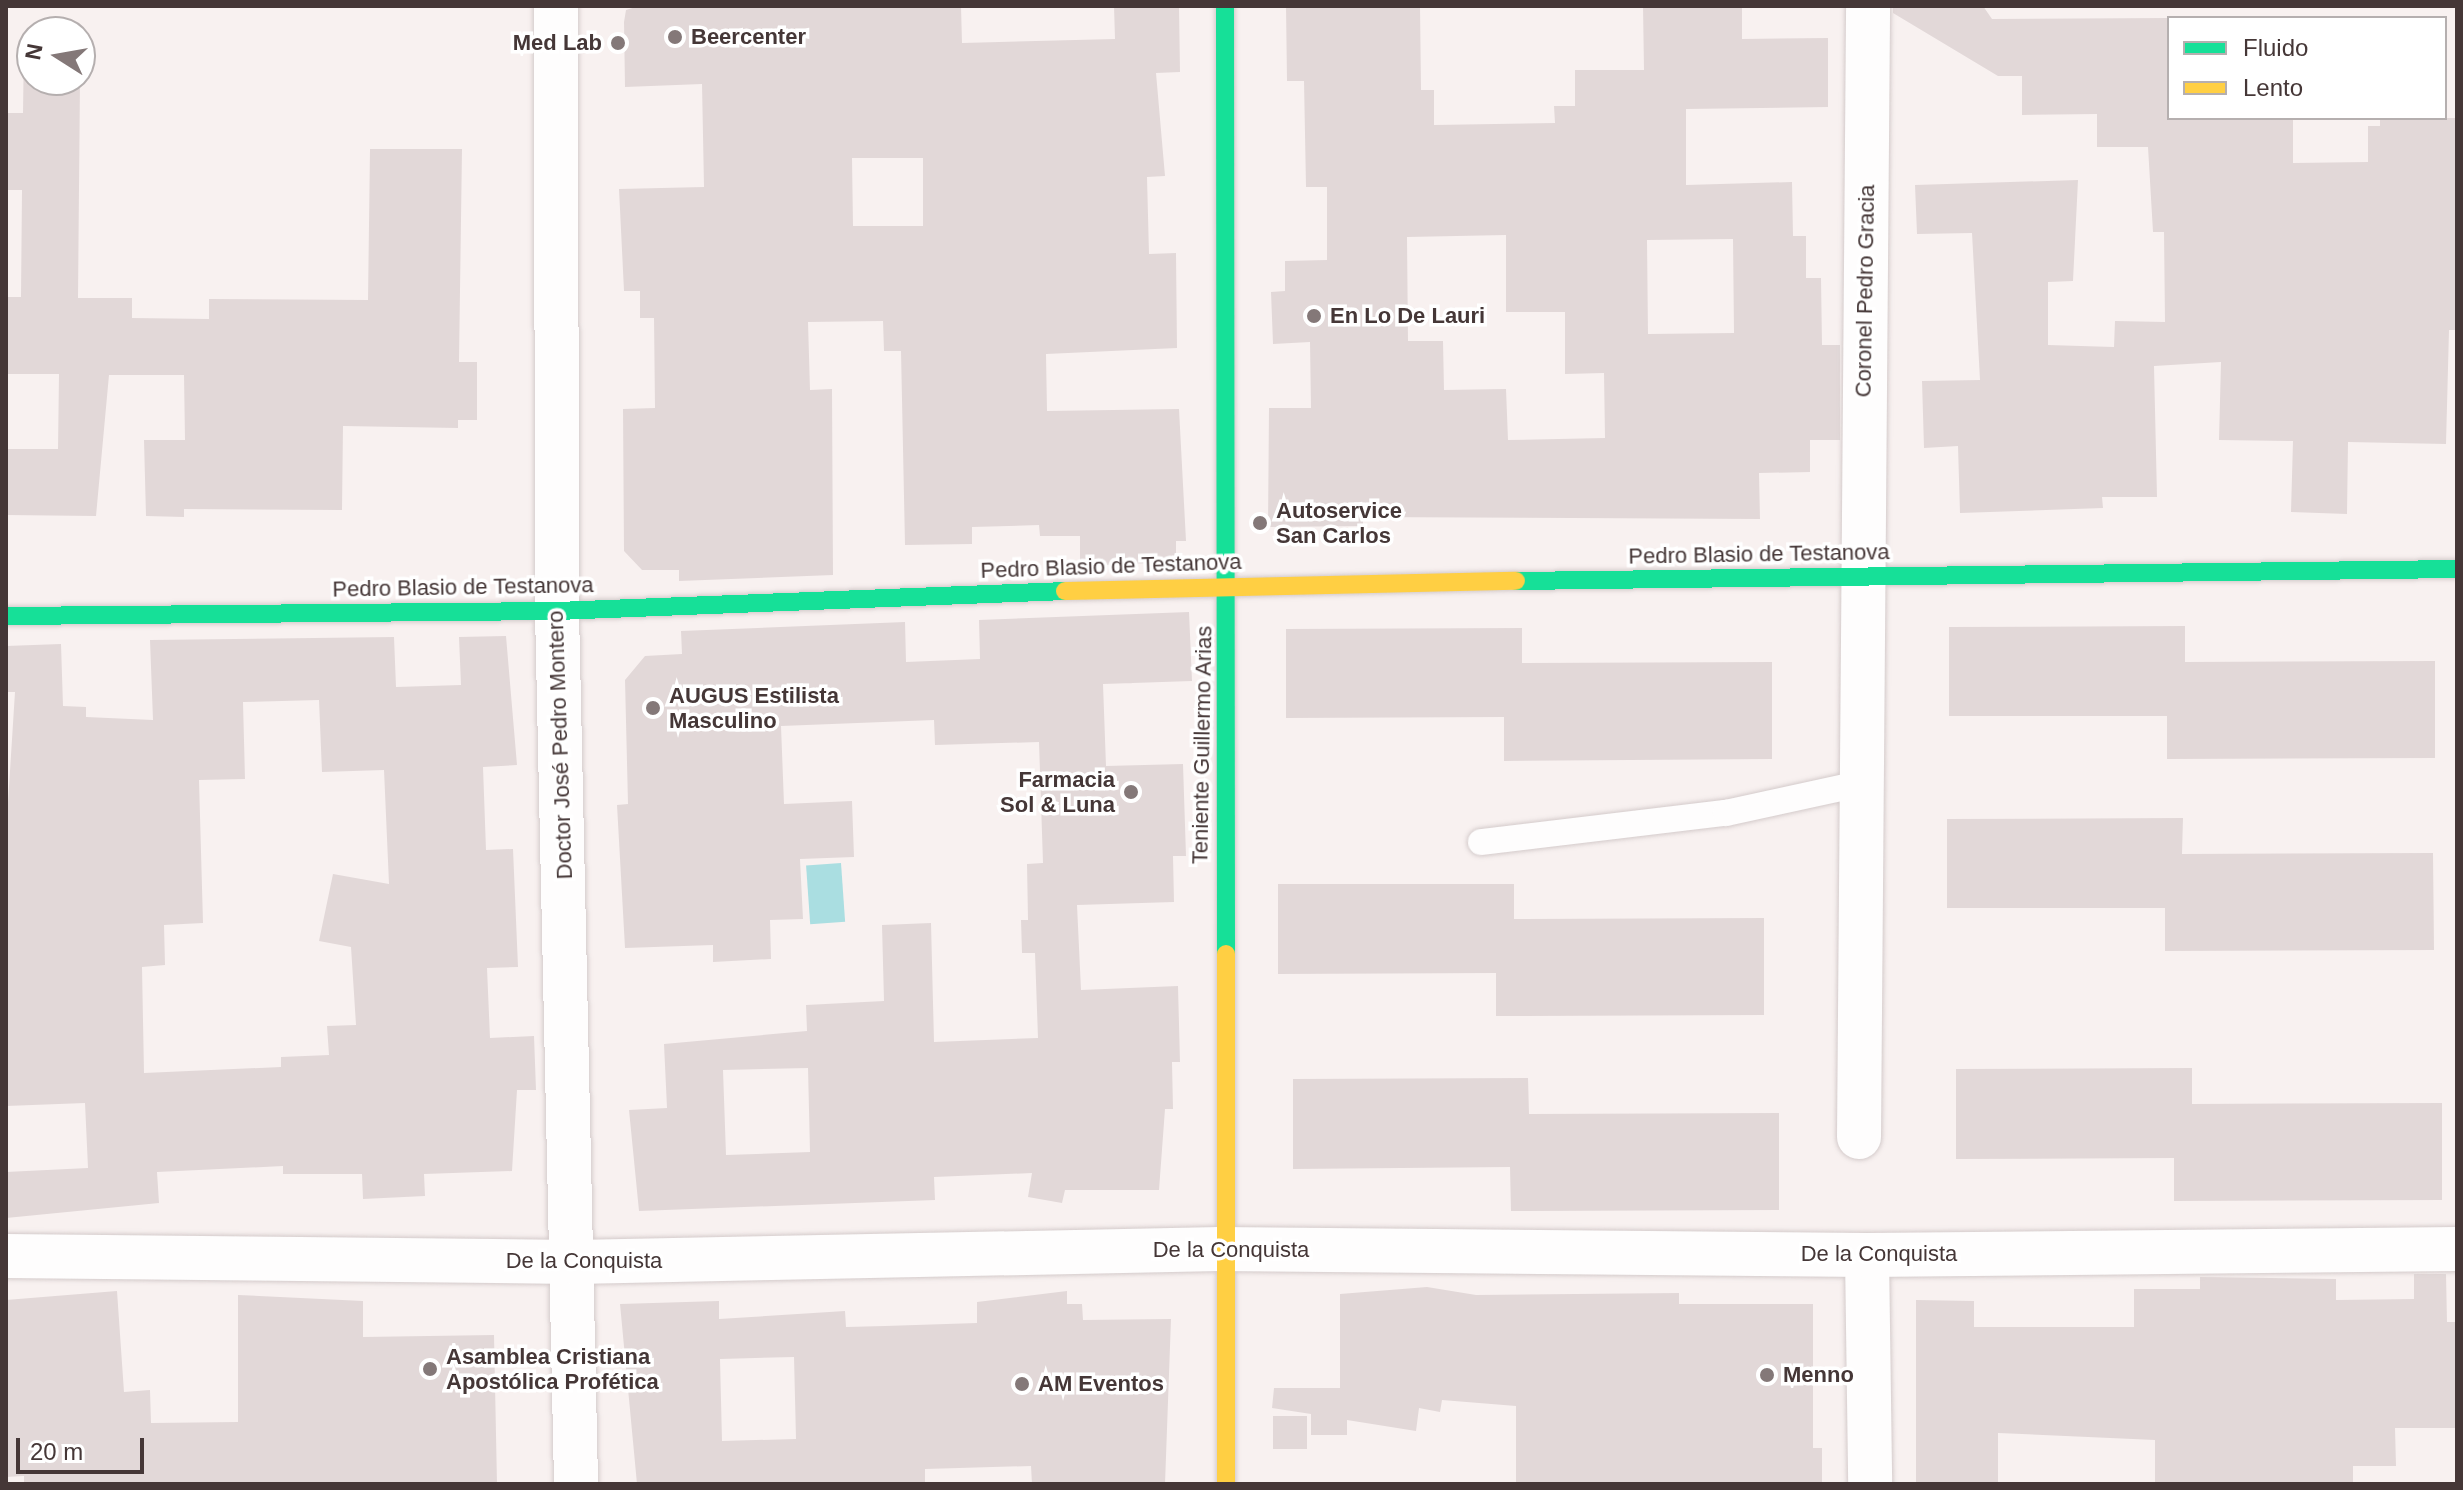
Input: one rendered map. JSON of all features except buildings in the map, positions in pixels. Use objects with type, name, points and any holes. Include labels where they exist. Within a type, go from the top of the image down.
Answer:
[{"type":"street","name":"Doctor José Pedro Montero","points":[[556,6],[557,611],[575,1262],[576,1484]]},
{"type":"street","name":"Teniente Guillermo Arias","points":[[1225,6],[1227,585],[1220,1249],[1226,1484]]},
{"type":"street","name":"Coronel Pedro Gracia","points":[[1859,1137],[1859,784],[1868,6]]},
{"type":"street","name":"Pedro Blasio de Testanova","points":[[6,616],[557,611],[1227,585],[2457,569]]},
{"type":"street","name":"De la Conquista","points":[[6,1256],[575,1262],[1220,1249],[1867,1255],[2457,1249]]},
{"type":"street","points":[[1867,1255],[1870,1484]]},
{"type":"lane","points":[[1481,842],[1726,813],[1859,784]]},
{"type":"water","points":[[841,863],[845,922],[810,924],[806,865]]},
{"type":"traffic: fast","points":[[1225,6],[1226,954]]},
{"type":"traffic: fast","points":[[1516,581],[2457,569]]},
{"type":"traffic: fast","points":[[6,616],[557,611],[1065,591]]},
{"type":"traffic: slow","points":[[1065,591],[1516,581]]},
{"type":"traffic: slow","points":[[1226,954],[1226,1484]]},
{"type":"place","name":"Beercenter","points":[[675,37]]},
{"type":"place","name":"Med Lab","points":[[618,43]]},
{"type":"place","name":"En Lo De Lauri","points":[[1314,316]]},
{"type":"place","name":"Autoservice San Carlos","points":[[1260,523]]},
{"type":"place","name":"AUGUS Estilista Masculino","points":[[653,708]]},
{"type":"place","name":"Farmacia Sol & Luna","points":[[1131,792]]},
{"type":"place","name":"Asamblea Cristiana Apostólica Profética","points":[[430,1369]]},
{"type":"place","name":"Menno","points":[[1767,1375]]},
{"type":"place","name":"AM Eventos","points":[[1022,1384]]}]
